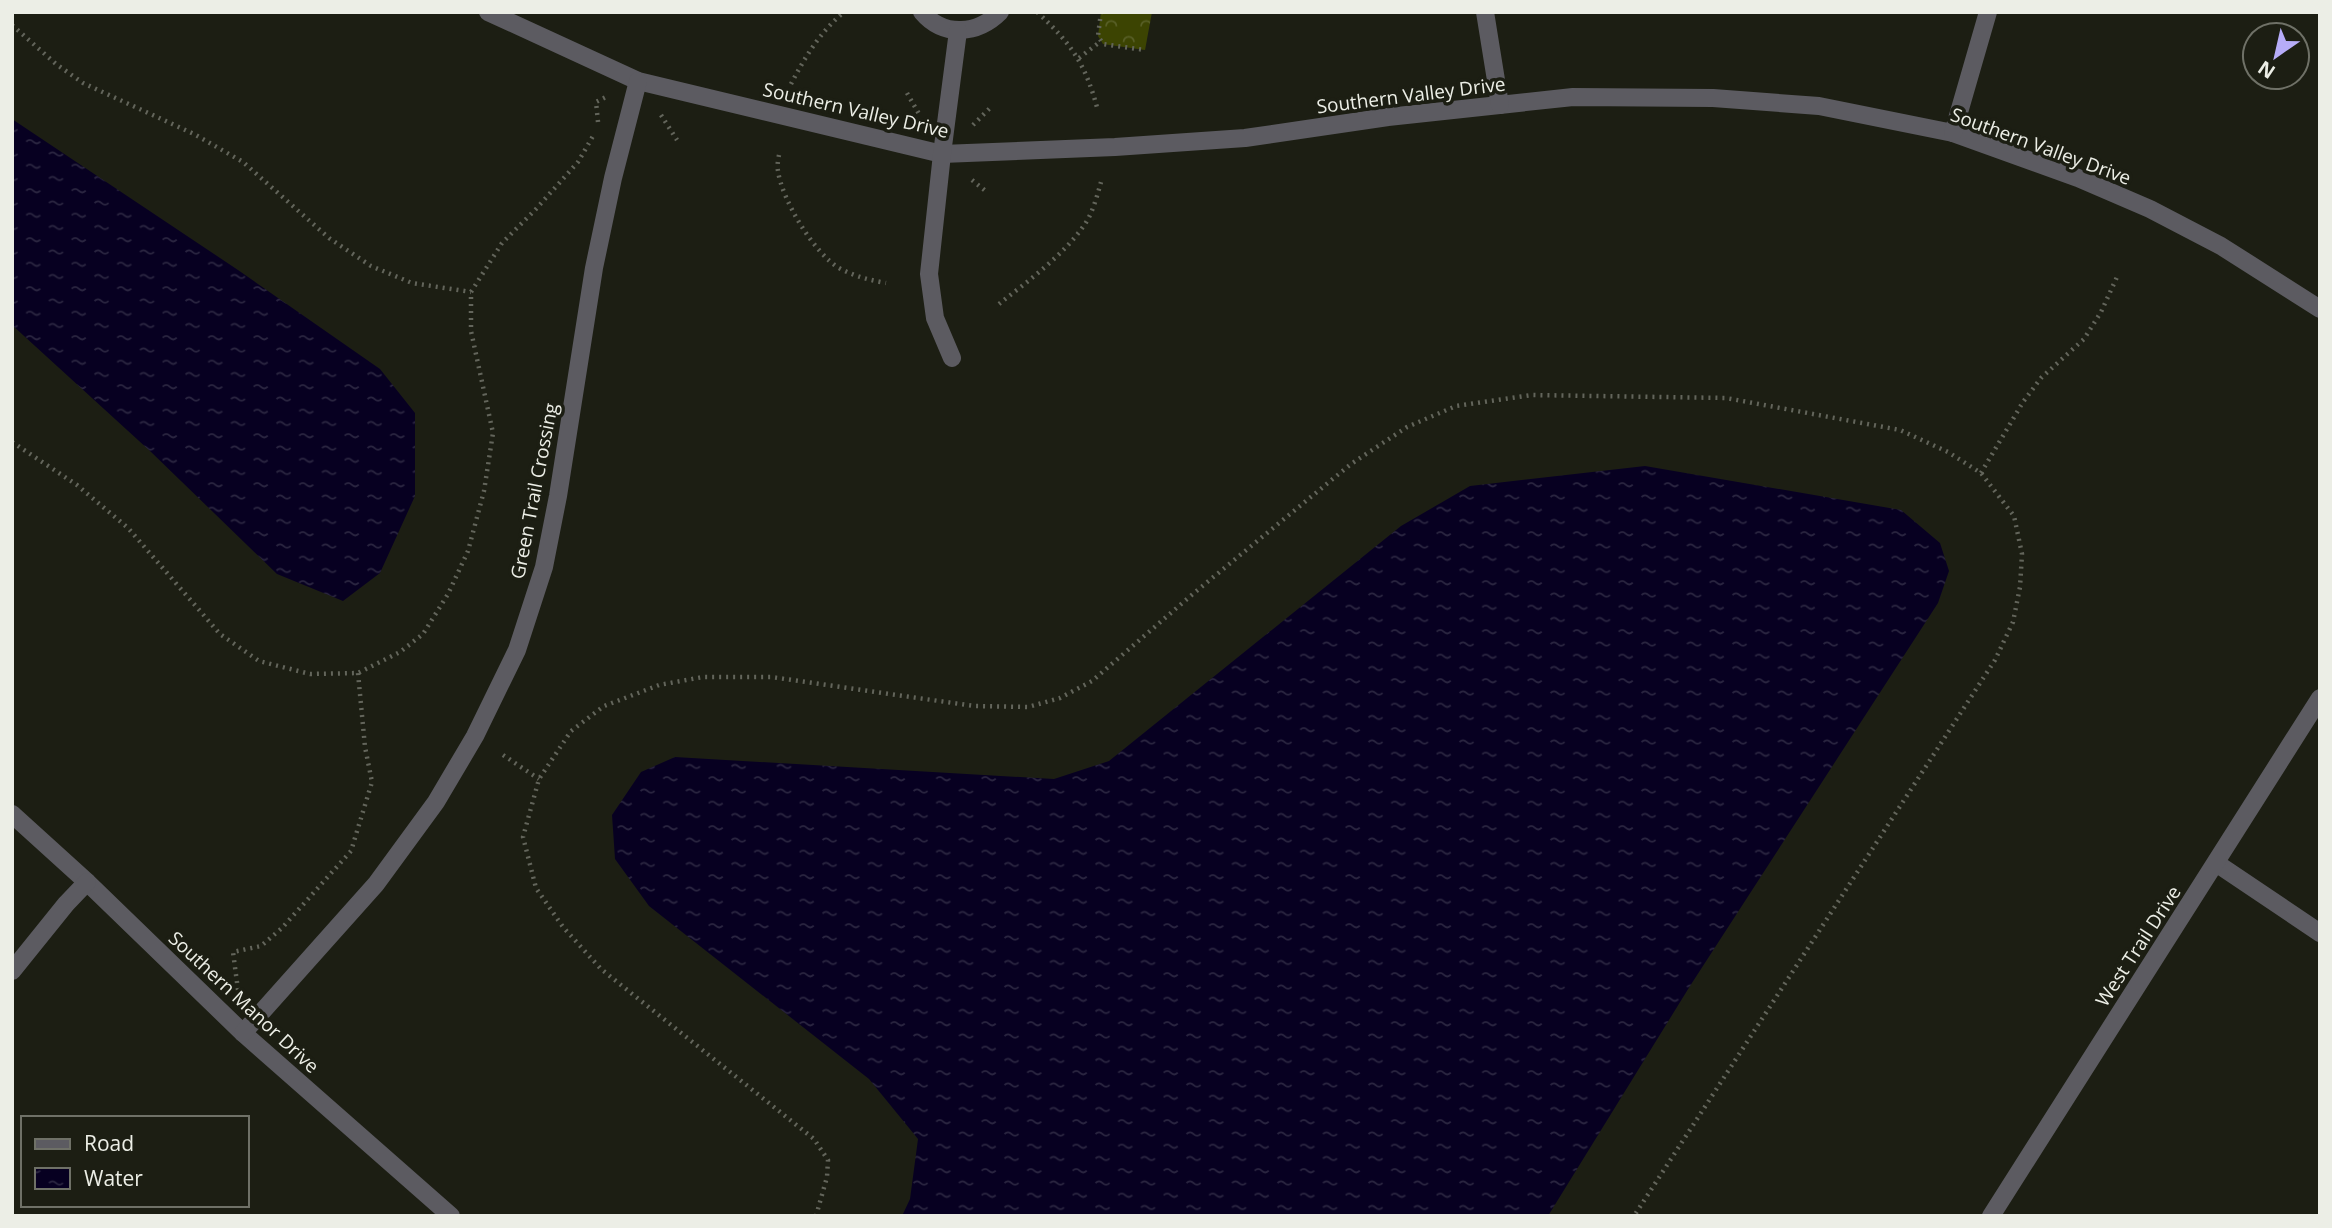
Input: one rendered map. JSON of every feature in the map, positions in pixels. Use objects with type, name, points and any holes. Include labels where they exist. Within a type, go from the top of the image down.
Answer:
[{"type":"street","name":"Southern Valley Drive","points":[[488,12],[638,81],[942,154],[1115,147],[1245,138],[1388,117],[1573,97],[1713,98],[1819,106],[1953,133],[2078,178],[2150,209],[2221,246],[2320,309]]},
{"type":"street","points":[[922,12],[942,27],[958,31],[975,29],[990,22],[1000,12]]},
{"type":"street","points":[[1485,12],[1500,105]]},
{"type":"street","points":[[1953,133],[1988,12]]},
{"type":"street","points":[[951,358],[935,318],[929,274],[958,31]]},
{"type":"street","name":"Green Trail Crossing","points":[[243,1033],[376,884],[436,802],[475,736],[517,650],[544,566],[558,496],[594,268],[613,178],[638,81]]},
{"type":"street","name":"West Trail Drive","points":[[1991,1216],[2320,698]]},
{"type":"street","name":"Southern Manor Drive","points":[[12,814],[87,882],[243,1033],[440,1212]]},
{"type":"street","points":[[2216,863],[2320,933]]},
{"type":"street","points":[[12,971],[87,882]]},
{"type":"path","points":[[790,84],[804,58],[826,28],[844,12]]},
{"type":"path","points":[[1037,12],[1057,30],[1079,58],[1089,78],[1098,111]]},
{"type":"path","points":[[1101,12],[1098,36],[1103,44],[1145,50]]},
{"type":"path","points":[[12,25],[56,64],[83,83],[194,134],[243,162],[329,238],[371,266],[412,283],[471,292]]},
{"type":"path","points":[[1079,58],[1101,41]]},
{"type":"path","points":[[12,442],[77,485],[128,528],[220,634],[259,661],[310,674],[358,673],[400,652],[423,634],[448,594],[468,551],[484,491],[494,433],[471,331],[471,292],[502,243],[578,162],[599,128],[596,102],[638,81]]},
{"type":"path","points":[[779,155],[778,170],[783,189],[794,213],[818,248],[836,266],[857,277],[886,283]]},
{"type":"path","points":[[999,304],[1050,262],[1085,224],[1101,183]]},
{"type":"path","points":[[1981,473],[2035,386],[2084,339],[2101,312],[2117,277]]},
{"type":"path","points":[[816,1216],[827,1177],[828,1160],[814,1139],[601,969],[563,926],[536,888],[523,837],[539,779],[571,731],[604,706],[659,685],[703,677],[771,677],[974,706],[1028,708],[1060,698],[1092,681],[1351,464],[1407,427],[1456,406],[1532,395],[1726,398],[1900,430],[1948,452],[1981,473],[2014,516],[2022,554],[2020,587],[2013,622],[1995,660],[1634,1216]]},
{"type":"path","points":[[243,1033],[233,952],[261,946],[282,928],[351,851],[372,782],[365,747],[358,673]]},
{"type":"path","points":[[503,755],[539,779]]},
{"type":"green space","points":[[1101,12],[1152,12],[1145,50],[1103,44],[1098,36]]},
{"type":"water","points":[[12,119],[380,369],[415,413],[415,496],[380,573],[343,601],[277,574],[150,451],[12,325]]},
{"type":"water","points":[[1645,466],[1901,510],[1940,543],[1949,571],[1938,603],[1690,986],[1548,1216],[902,1216],[910,1199],[918,1139],[869,1079],[649,906],[615,859],[612,815],[641,772],[675,757],[1054,779],[1109,761],[1401,526],[1470,486]]}]
